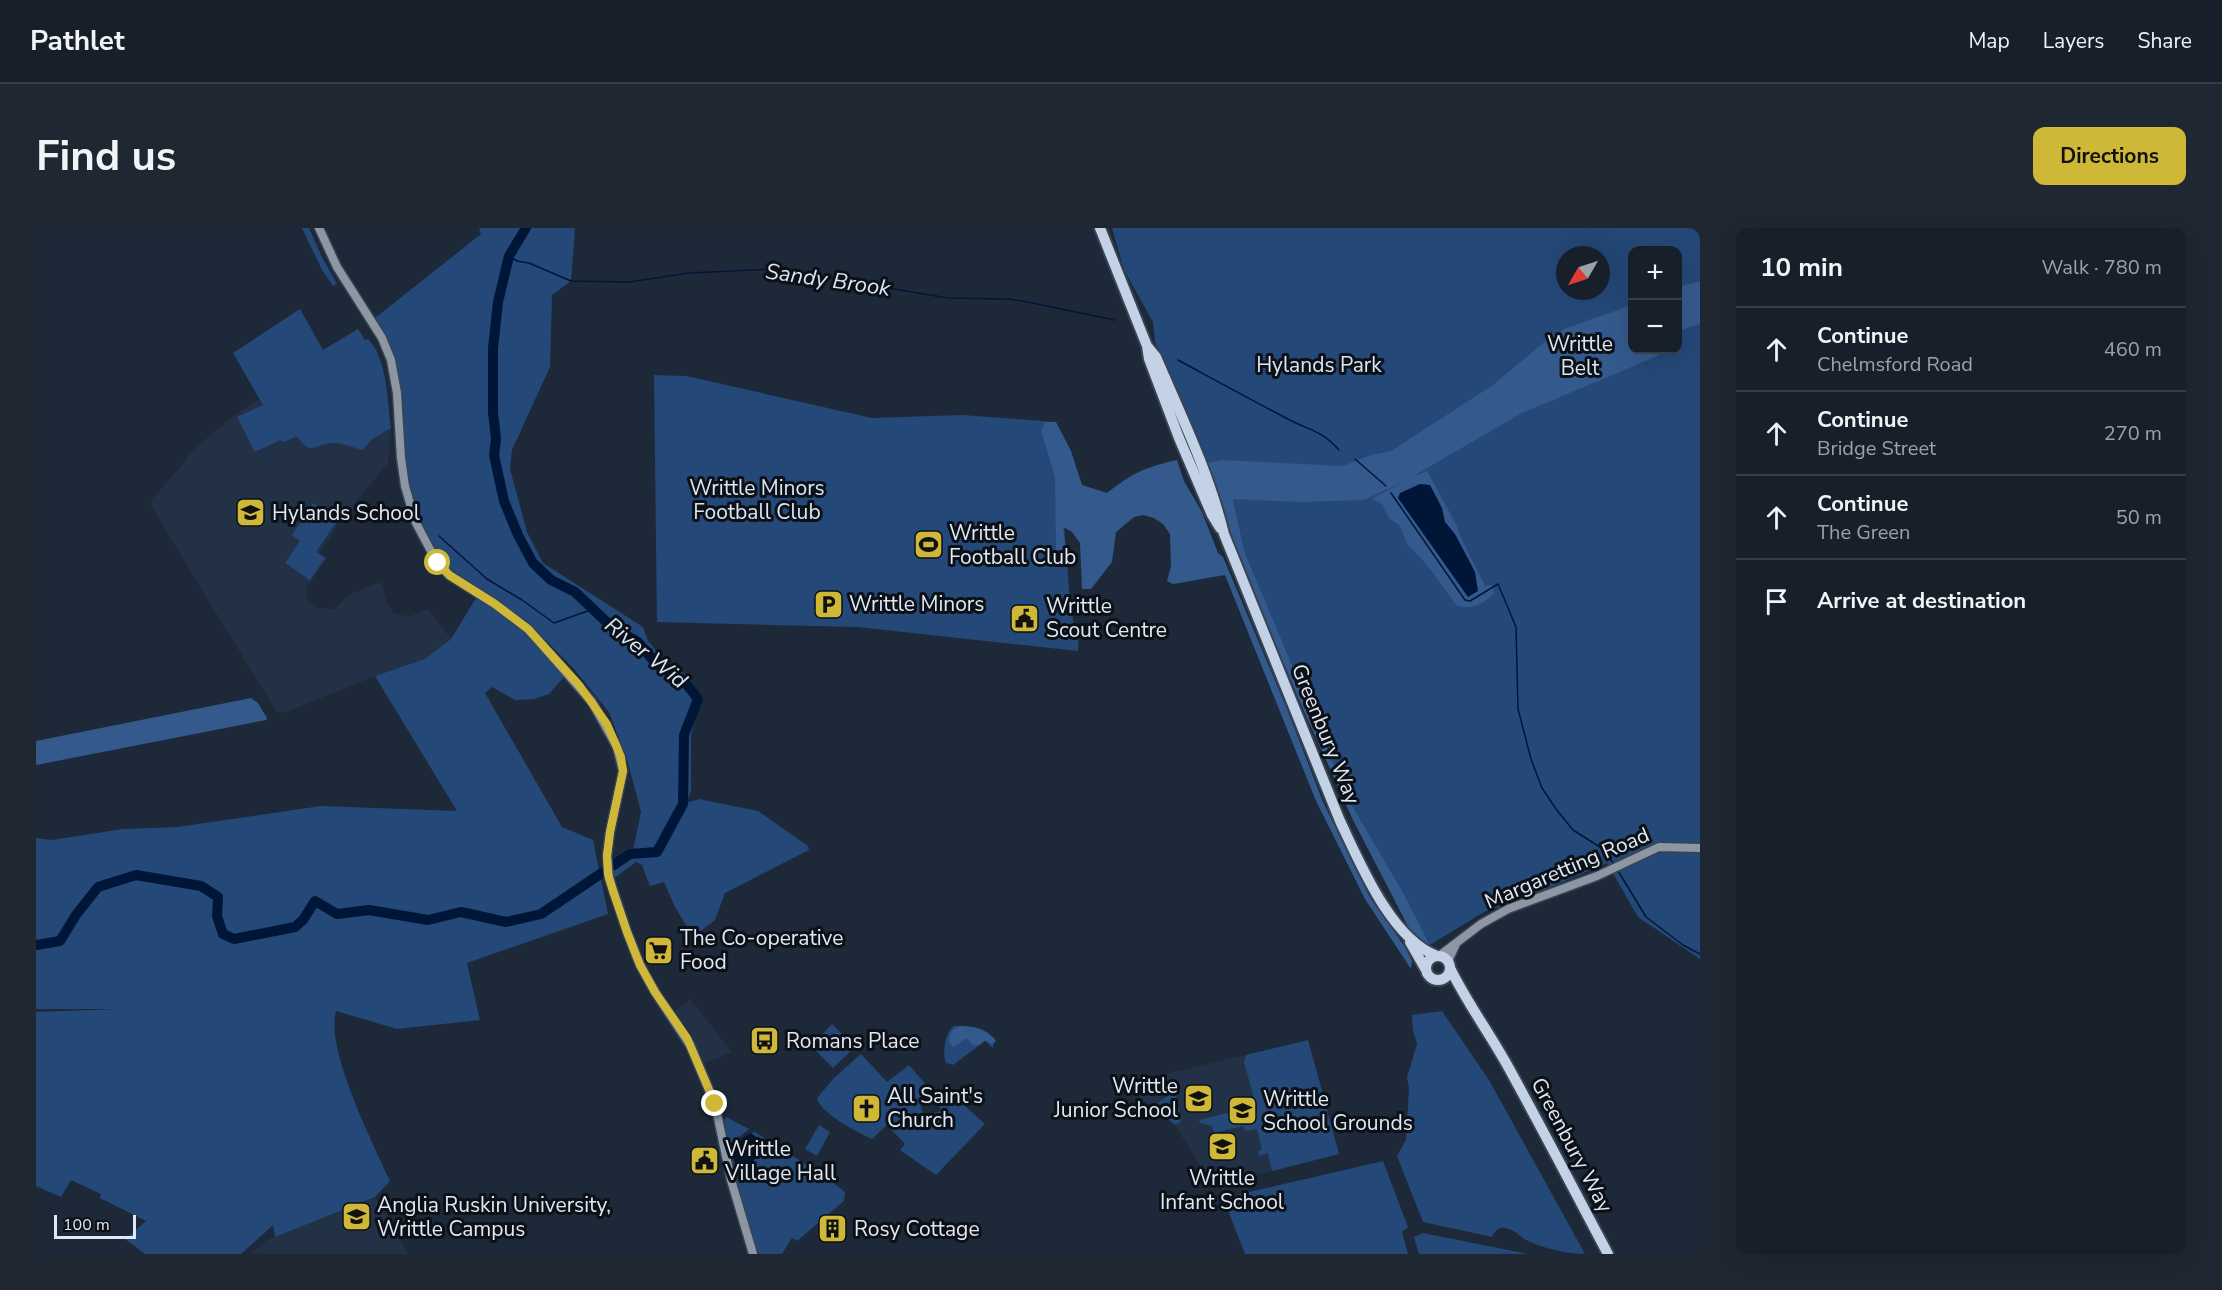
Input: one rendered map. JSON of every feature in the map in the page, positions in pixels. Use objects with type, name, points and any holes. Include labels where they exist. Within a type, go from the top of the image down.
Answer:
[{"type":"highway","name":"Greenbury Way","points":[[1100,228],[1147,346],[1156,357],[1198,454],[1224,534],[1340,821],[1378,895],[1409,939],[1426,970]]},
{"type":"highway","name":"Greenbury Way","points":[[1409,939],[1419,948],[1443,960],[1513,1075],[1608,1254]]},
{"type":"highway","points":[[1443,960],[1448,975],[1443,979],[1432,979],[1426,970],[1427,962],[1443,960]]},
{"type":"highway","name":"Greenbury Way","points":[[1443,979],[1462,993]]},
{"type":"street","points":[[319,228],[338,267],[387,349],[397,393],[400,458],[405,486],[415,522],[433,555],[449,575],[512,616],[534,636],[592,702],[617,747],[623,771],[610,832],[608,874],[635,952],[655,992],[687,1038],[715,1104],[732,1180],[753,1254]]},
{"type":"street","name":"Margaretting Road","points":[[1443,960],[1456,944],[1481,924],[1502,912],[1597,876],[1659,848],[1700,848]]},
{"type":"shaded area","name":"Hylands School","points":[[300,309],[323,350],[358,329],[365,340],[368,339],[376,348],[384,375],[391,428],[388,463],[341,520],[320,553],[327,558],[306,588],[306,599],[319,608],[334,609],[350,594],[381,582],[387,603],[394,614],[410,616],[428,609],[451,639],[425,660],[375,676],[284,713],[276,711],[151,506],[152,499],[186,461],[187,455],[233,416],[259,399],[233,353]]},
{"type":"shaded area","points":[[1420,484],[1430,485],[1442,508],[1445,522],[1455,534],[1475,572],[1478,591],[1468,597],[1398,498],[1400,493]]},
{"type":"shaded area","points":[[690,999],[732,1052],[701,1065],[672,1014]]},
{"type":"shaded area","name":"Writtle School Grounds","points":[[1308,1040],[1339,1154],[1211,1186],[1174,1124],[1139,1097],[1138,1084],[1149,1078]]},
{"type":"shaded area","points":[[751,1133],[760,1141],[759,1151],[751,1165],[738,1168],[734,1153],[742,1139]]},
{"type":"shaded area","name":"Anglia Ruskin University, Writtle Campus","points":[[375,1197],[408,1254],[252,1254],[267,1240]]},
{"type":"green space","points":[[302,228],[309,228],[337,284],[333,286],[322,270]]},
{"type":"green space","points":[[479,228],[575,228],[571,281],[552,295],[550,367],[512,450],[510,469],[527,532],[543,563],[643,627],[648,641],[663,659],[690,678],[700,701],[691,735],[691,791],[686,803],[699,799],[758,811],[808,846],[809,850],[725,893],[715,920],[693,937],[675,907],[664,882],[650,886],[642,865],[636,862],[613,879],[612,868],[632,855],[641,812],[628,763],[609,712],[573,668],[526,620],[445,565],[428,543],[409,490],[397,365],[386,337],[375,318],[481,234]]},
{"type":"green space","name":"Hylands Park","points":[[1112,228],[1700,228],[1700,959],[1638,917],[1607,863],[1523,899],[1484,912],[1430,945],[1403,892],[1350,802],[1245,553],[1233,499],[1218,499],[1212,475],[1155,342],[1153,322],[1124,270]]},
{"type":"green space","points":[[1700,281],[1700,324],[1682,330],[1682,300],[1682,286]]},
{"type":"green space","name":"Writtle Belt","points":[[1628,306],[1628,354],[1659,354],[1520,414],[1412,477],[1427,471],[1456,524],[1485,586],[1492,585],[1494,593],[1482,603],[1473,607],[1457,606],[1427,565],[1407,544],[1400,526],[1389,518],[1382,504],[1372,499],[1405,481],[1364,500],[1300,502],[1233,499],[1245,553],[1350,802],[1403,892],[1430,945],[1422,942],[1411,932],[1353,820],[1241,562],[1206,463],[1222,460],[1343,466],[1371,455],[1391,451],[1493,385],[1549,338],[1564,329]]},
{"type":"green space","points":[[300,309],[323,350],[358,329],[365,340],[368,339],[375,348],[386,381],[391,428],[371,440],[363,450],[334,443],[310,448],[297,436],[284,442],[280,440],[255,452],[237,417],[263,405],[233,353]]},
{"type":"green space","name":"Writtle Minors Football Club","points":[[654,375],[686,376],[872,418],[962,415],[1056,422],[1070,602],[1075,631],[1079,631],[1078,651],[857,627],[657,622]]},
{"type":"green space","points":[[1045,422],[1056,422],[1071,451],[1082,485],[1107,493],[1124,480],[1140,472],[1177,460],[1184,481],[1202,512],[1218,553],[1223,557],[1287,709],[1323,802],[1369,896],[1405,947],[1412,961],[1411,969],[1365,899],[1316,801],[1225,575],[1173,584],[1167,581],[1171,566],[1170,534],[1163,524],[1143,515],[1134,517],[1116,532],[1112,562],[1091,589],[1082,589],[1080,543],[1072,532],[1063,527],[1067,561],[1064,568],[1056,550],[1055,477],[1041,431]]},
{"type":"green space","points":[[313,503],[338,520],[316,552],[325,558],[310,580],[285,563],[300,541],[292,535]]},
{"type":"green space","points":[[476,598],[504,615],[527,633],[565,676],[549,694],[534,699],[515,700],[492,687],[485,693],[562,827],[593,840],[608,914],[467,963],[480,1020],[397,1029],[336,1011],[334,1028],[344,1072],[352,1096],[390,1181],[375,1197],[275,1237],[273,1225],[241,1254],[145,1254],[125,1239],[146,1221],[100,1198],[101,1194],[71,1180],[61,1197],[36,1186],[36,1012],[119,1009],[36,1009],[36,838],[52,840],[123,829],[178,827],[321,806],[457,811],[375,676],[425,659],[451,639]]},
{"type":"green space","points":[[251,698],[258,703],[266,720],[36,765],[36,741]]},
{"type":"green space","points":[[1442,1011],[1489,1080],[1585,1254],[1539,1246],[1505,1228],[1498,1229],[1492,1237],[1423,1222],[1397,1156],[1406,1140],[1409,1088],[1407,1077],[1417,1044],[1412,1015]]},
{"type":"green space","points":[[832,1024],[855,1047],[833,1068],[811,1046]]},
{"type":"green space","points":[[954,1026],[986,1031],[995,1039],[993,1048],[985,1041],[953,1065],[946,1063],[945,1043],[948,1033]]},
{"type":"green space","points":[[961,1026],[980,1029],[996,1041],[992,1044],[985,1040],[979,1045],[973,1045],[966,1039],[953,1047],[949,1041],[951,1033],[955,1028]]},
{"type":"green space","points":[[1308,1040],[1339,1154],[1272,1171],[1268,1153],[1259,1156],[1258,1151],[1262,1150],[1257,1129],[1245,1131],[1243,1126],[1214,1133],[1212,1126],[1200,1123],[1199,1120],[1256,1106],[1244,1062],[1246,1055]]},
{"type":"green space","points":[[861,1054],[887,1082],[909,1065],[933,1093],[918,1098],[924,1116],[941,1111],[938,1101],[960,1094],[966,1107],[985,1124],[936,1175],[900,1150],[905,1144],[887,1125],[872,1139],[849,1127],[825,1110],[817,1098],[834,1078]]},
{"type":"green space","points":[[1175,1091],[1181,1119],[1180,1123],[1174,1124],[1152,1107]]},
{"type":"green space","points":[[726,1117],[749,1129],[737,1139],[730,1152],[724,1122]]},
{"type":"green space","points":[[819,1125],[830,1132],[817,1156],[805,1149]]},
{"type":"green space","points":[[755,1132],[826,1177],[845,1192],[844,1201],[797,1241],[792,1238],[782,1254],[757,1254],[735,1178],[734,1157],[738,1168],[751,1165],[761,1147],[758,1138],[751,1133]]},
{"type":"green space","points":[[1383,1161],[1408,1227],[1402,1232],[1408,1254],[1245,1254],[1223,1198]]},
{"type":"green space","points":[[1423,1233],[1528,1254],[1419,1254],[1414,1237]]},
{"type":"waterway","name":"River Wid","points":[[36,945],[60,941],[76,915],[98,887],[136,875],[201,886],[218,897],[217,916],[223,934],[234,939],[295,927],[303,920],[315,901],[337,914],[369,910],[428,920],[461,912],[506,922],[541,914],[630,854],[657,852],[683,804],[684,735],[698,699],[684,681],[658,666],[638,642],[614,629],[575,592],[551,580],[533,563],[504,501],[494,455],[496,439],[493,413],[493,348],[498,302],[509,256],[526,228]]},
{"type":"waterway","name":"Sandy Brook","points":[[509,256],[571,281],[629,282],[689,273],[774,269],[948,298],[1009,299],[1114,320]]},
{"type":"waterway","name":"Sandy Brook","points":[[1178,360],[1321,435],[1339,450]]},
{"type":"waterway","name":"Sandy Brook","points":[[1355,459],[1386,486]]},
{"type":"waterway","name":"Sandy Brook","points":[[1391,493],[1465,600],[1470,601],[1498,584],[1516,627],[1518,709],[1531,759],[1542,788],[1573,830],[1603,849],[1614,864]]},
{"type":"waterway","points":[[439,536],[487,579],[554,623],[593,609]]},
{"type":"waterway","name":"Sandy Brook","points":[[1617,869],[1646,917],[1683,945],[1700,954]]},
{"type":"place","name":"Hylands School","points":[[251,513]]},
{"type":"place","name":"Writtle Football Club","points":[[928,545]]},
{"type":"place","name":"Writtle Minors","points":[[828,604]]},
{"type":"place","name":"Writtle Scout Centre","points":[[1025,618]]},
{"type":"place","name":"The Co-operative Food","points":[[659,950]]},
{"type":"place","name":"Romans Place","points":[[765,1041]]},
{"type":"place","name":"Writtle Junior School","points":[[1199,1098]]},
{"type":"place","name":"All Saint's Church","points":[[866,1108]]},
{"type":"place","name":"Writtle School Grounds","points":[[1242,1111]]},
{"type":"place","name":"Writtle Infant School","points":[[1222,1147]]},
{"type":"place","name":"Writtle Village Hall","points":[[704,1161]]},
{"type":"place","name":"Anglia Ruskin University, Writtle Campus","points":[[356,1217]]},
{"type":"place","name":"Rosy Cottage","points":[[833,1229]]},
{"type":"route","points":[[438,563],[449,575],[495,604],[528,629],[579,685],[607,724],[621,757],[623,771],[610,832],[607,856],[608,874],[640,965],[655,992],[687,1038],[715,1104]]}]
